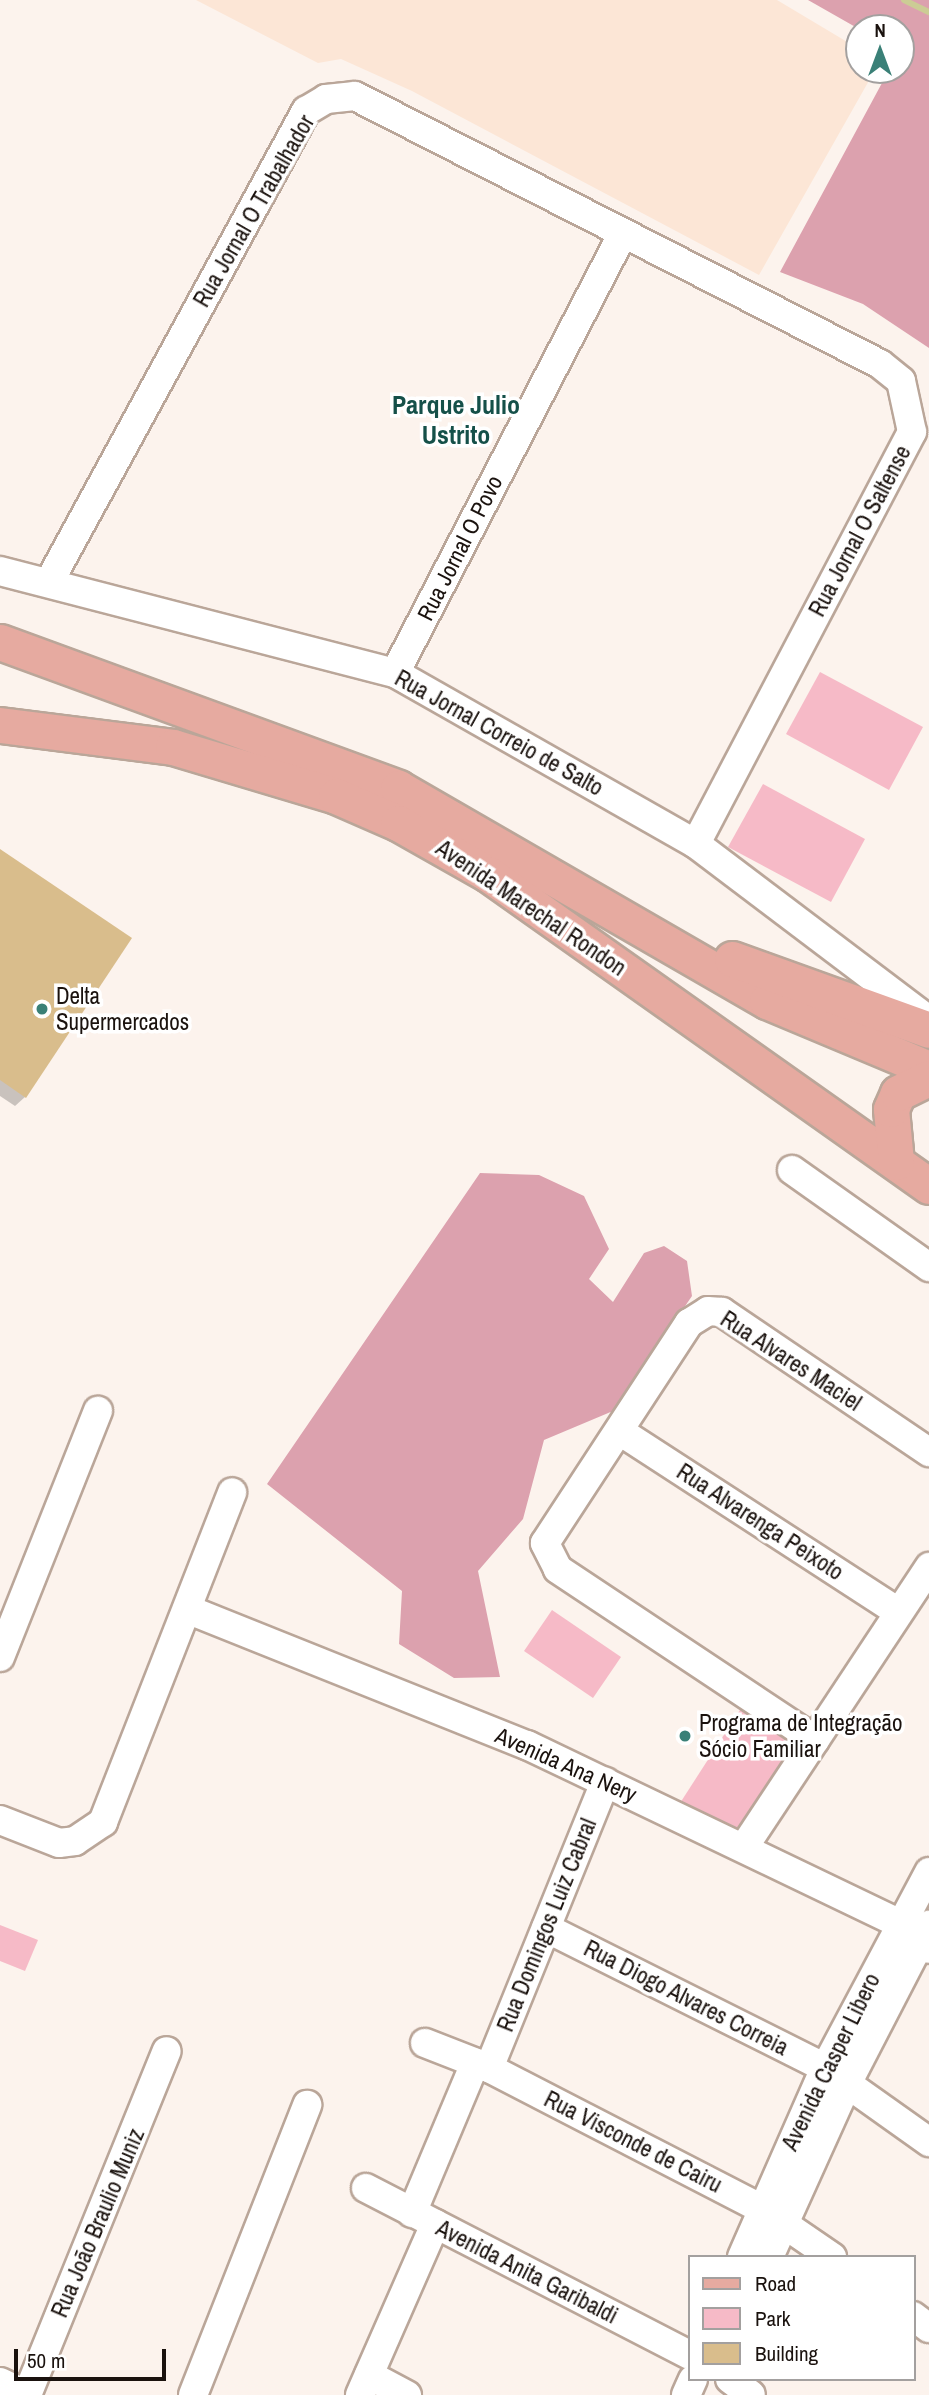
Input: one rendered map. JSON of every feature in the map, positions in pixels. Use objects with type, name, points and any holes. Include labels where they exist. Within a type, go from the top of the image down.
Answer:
[{"type":"main road","name":"Avenida Marechal Rondon","points":[[0,642],[398,788],[767,1001],[929,1069]]},
{"type":"main road","name":"Avenida Marechal Rondon","points":[[0,725],[173,747],[337,796],[398,823],[488,874],[929,1186]]},
{"type":"main road","points":[[612,910],[929,1030]]},
{"type":"main road","points":[[896,1162],[891,1110],[898,1093],[929,1078]]},
{"type":"street","name":"Rua Jornal O Trabalhador","points":[[49,582],[306,111],[326,99],[355,96],[622,236]]},
{"type":"street","name":"Rua Jornal O Povo","points":[[395,673],[622,236]]},
{"type":"street","name":"Rua Jornal O Saltense","points":[[622,236],[880,364],[901,381],[911,405],[912,432],[696,844]]},
{"type":"street","name":"Rua Jornal Correio de Salto","points":[[3,573],[49,582],[395,673],[696,844],[929,1020]]},
{"type":"street","points":[[792,1170],[929,1267]]},
{"type":"street","name":"Rua Alvares Maciel","points":[[815,1740],[547,1556],[551,1530],[621,1432],[689,1323],[708,1311],[722,1312],[929,1452]]},
{"type":"street","points":[[0,1657],[97,1410]]},
{"type":"street","name":"Rua Alvarenga Peixoto","points":[[621,1432],[898,1612]]},
{"type":"street","points":[[0,1820],[46,1840],[75,1841],[103,1822],[117,1798],[232,1493]]},
{"type":"street","points":[[744,1847],[929,1567]]},
{"type":"street","name":"Avenida Ana Nery","points":[[189,1610],[605,1782],[919,1934]]},
{"type":"street","name":"Rua Domingos Luiz Cabral","points":[[365,2385],[423,2219],[482,2066],[546,1928],[605,1782]]},
{"type":"street","name":"Avenida Casper Libero","points":[[743,2255],[773,2215],[836,2075],[919,1934],[929,1871]]},
{"type":"street","name":"Rua Diogo Alvares Correia","points":[[546,1928],[836,2075],[929,2143]]},
{"type":"street","name":"Rua Visconde de Cairu","points":[[425,2043],[482,2066],[773,2215],[829,2255]]},
{"type":"street","name":"Rua João Braulio Muniz","points":[[27,2395],[167,2051]]},
{"type":"street","points":[[192,2395],[307,2105]]},
{"type":"street","name":"Avenida Anita Garibaldi","points":[[366,2189],[688,2354]]},
{"type":"street","name":"Avenida Casper Libero","points":[[769,2255],[773,2215]]},
{"type":"street","points":[[733,2381],[751,2395]]},
{"type":"street","points":[[0,2382],[27,2395]]},
{"type":"street","points":[[365,2385],[407,2395]]},
{"type":"shaded area","points":[[196,0],[777,0],[845,41],[845,84],[867,84],[759,275],[412,91],[341,59],[318,63]]},
{"type":"shaded area","points":[[808,0],[929,0],[929,348],[863,304],[780,272],[881,84],[915,84],[915,14],[845,14],[845,21]]},
{"type":"shaded area","points":[[480,1173],[539,1175],[584,1196],[609,1249],[589,1279],[613,1302],[644,1253],[664,1246],[687,1261],[692,1296],[613,1411],[544,1440],[523,1519],[478,1571],[500,1677],[454,1678],[399,1644],[402,1591],[267,1484]]},
{"type":"green space","points":[[820,672],[923,727],[889,790],[786,734]]},
{"type":"green space","points":[[763,784],[865,839],[831,902],[728,847]]},
{"type":"green space","points":[[552,1610],[621,1657],[593,1698],[524,1651]]},
{"type":"green space","points":[[749,1696],[815,1740],[744,1847],[673,1814]]},
{"type":"green space","points":[[0,1925],[38,1940],[25,1971],[0,1961]]},
{"type":"building","name":"Delta Supermercados","points":[[0,849],[132,938],[26,1098],[0,1080]]},
{"type":"waterway","points":[[904,0],[929,12]]},
{"type":"place","name":"Delta Supermercados","points":[[42,1009]]},
{"type":"place","name":"Programa de Integração Sócio Familiar","points":[[685,1736]]},
{"type":"district","name":"Parque Julio Ustrito","points":[[456,420]]}]
